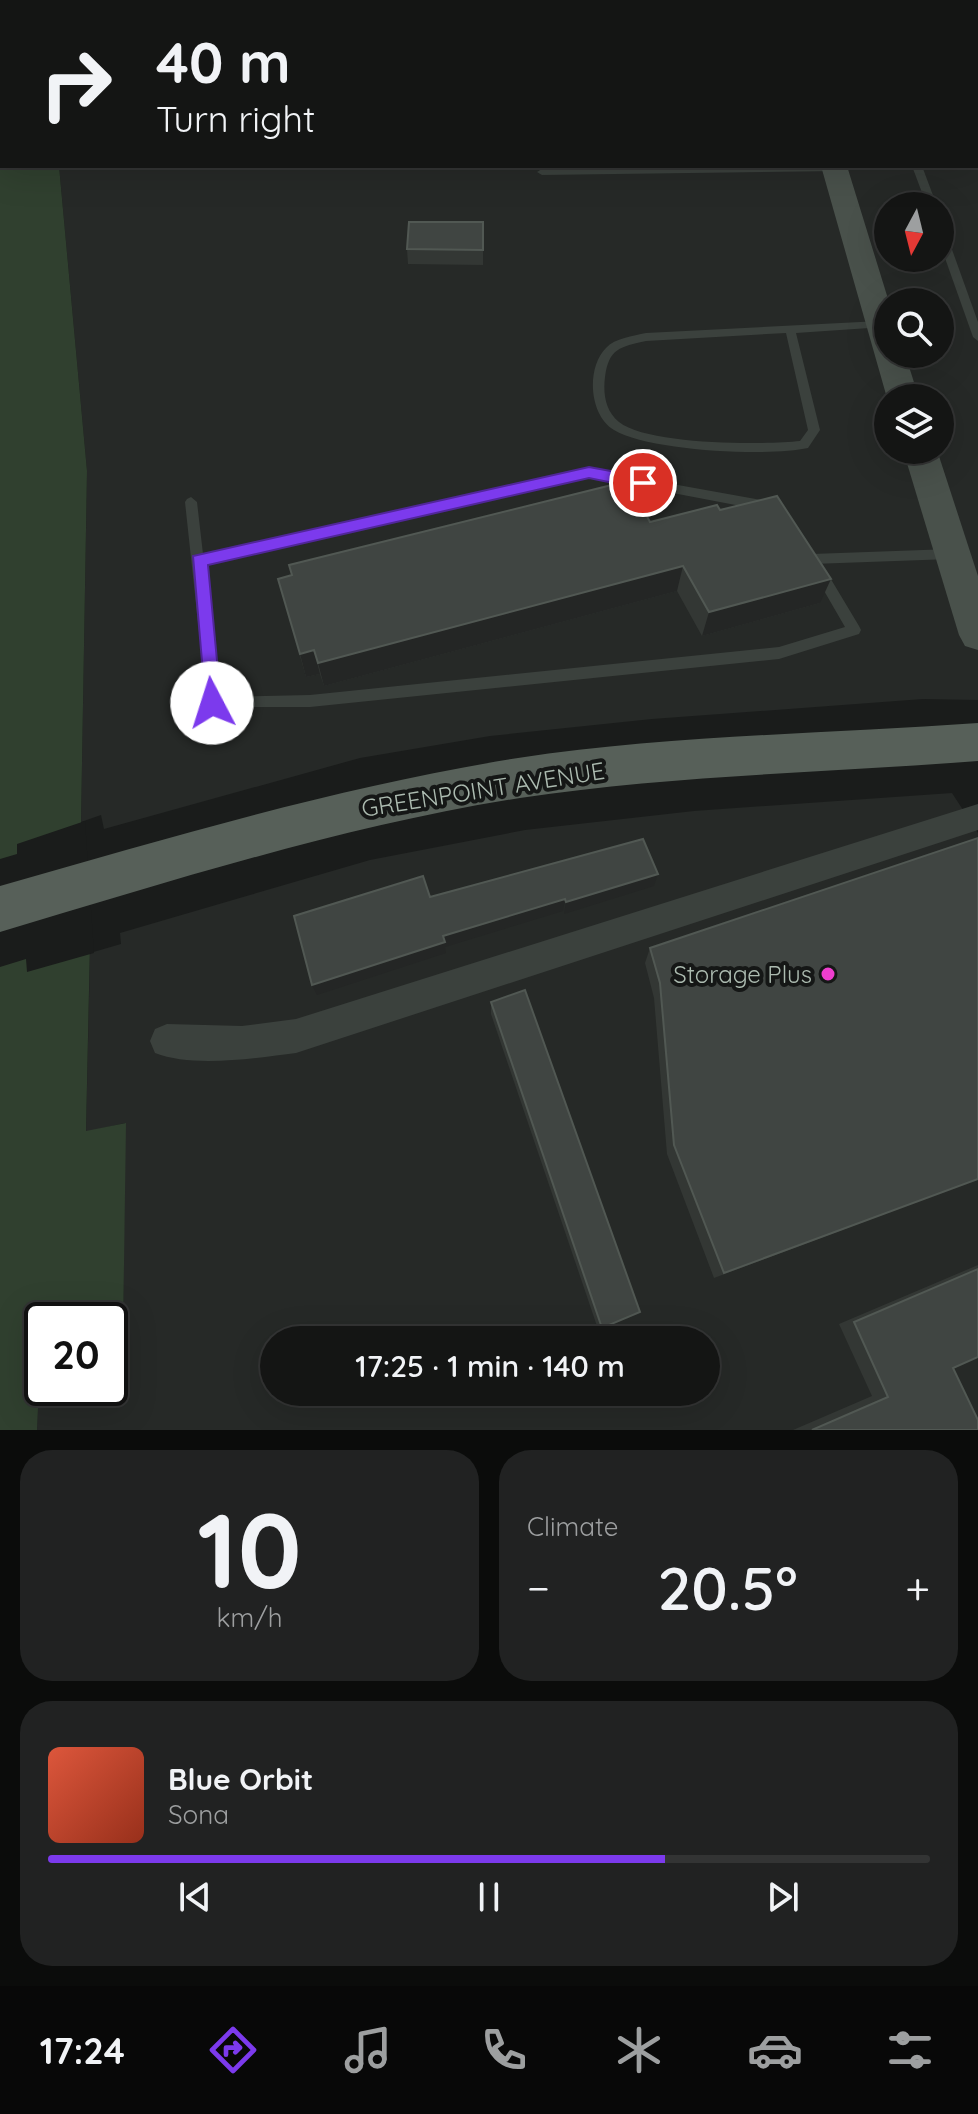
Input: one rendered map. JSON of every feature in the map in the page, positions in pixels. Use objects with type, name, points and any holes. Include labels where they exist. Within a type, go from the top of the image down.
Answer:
[{"type":"main road","points":[[834,168],[874,302]]},
{"type":"main road","points":[[924,464],[978,635]]},
{"type":"main road","name":"GREENPOINT AVENUE","points":[[0,909],[276,830],[398,800],[521,778],[670,763],[978,742]]},
{"type":"street","points":[[167,1041],[242,1043],[296,1036],[978,817]]},
{"type":"lane","points":[[542,172],[776,168]]},
{"type":"lane","points":[[918,168],[927,192]]},
{"type":"lane","points":[[954,269],[978,337]]},
{"type":"lane","points":[[790,329],[814,430],[804,445],[779,449],[649,437],[619,428],[604,414],[597,393],[603,357],[615,344],[646,337],[790,329],[874,341]]},
{"type":"lane","points":[[199,560],[589,473],[778,508]]},
{"type":"lane","points":[[191,502],[212,703],[310,701],[779,653],[854,630],[803,546]]},
{"type":"lane","points":[[812,559],[953,554]]},
{"type":"shaded area","points":[[0,168],[59,168],[87,471],[81,822],[90,944],[86,1131],[126,1123],[123,1302],[24,1302],[24,1406],[38,1406],[37,1430],[0,1430]]},
{"type":"shaded area","points":[[59,168],[978,168],[978,700],[923,699],[652,719],[490,736],[360,758],[104,829],[101,815],[81,822],[87,471]]},
{"type":"shaded area","points":[[952,793],[978,833],[978,1430],[37,1430],[38,1406],[128,1406],[128,1302],[123,1302],[125,1123],[86,1132],[90,953],[121,944],[120,933],[370,860],[525,830],[694,811]]},
{"type":"pier","points":[[85,821],[94,953],[27,972],[26,959],[0,967],[0,859],[17,854],[17,844]]},
{"type":"building","points":[[409,222],[483,222],[483,250],[407,249]]},
{"type":"building","points":[[628,481],[650,522],[717,505],[720,510],[777,496],[831,579],[709,612],[683,566],[318,663],[314,650],[300,654],[278,579],[292,575],[289,565]]},
{"type":"building","points":[[978,838],[978,1179],[724,1273],[674,1145],[660,983],[650,948]]},
{"type":"building","points":[[643,839],[658,874],[443,936],[445,942],[312,985],[294,916],[423,876],[430,897]]},
{"type":"building","points":[[525,990],[640,1312],[607,1326],[601,1326],[491,1002]]},
{"type":"building","points":[[978,1269],[978,1357],[953,1368],[978,1420],[978,1430],[812,1430],[888,1397],[854,1322]]},
{"type":"place","name":"Storage Plus","points":[[828,974]]},
{"type":"route","points":[[212,703],[199,560],[589,473],[643,483]]}]
